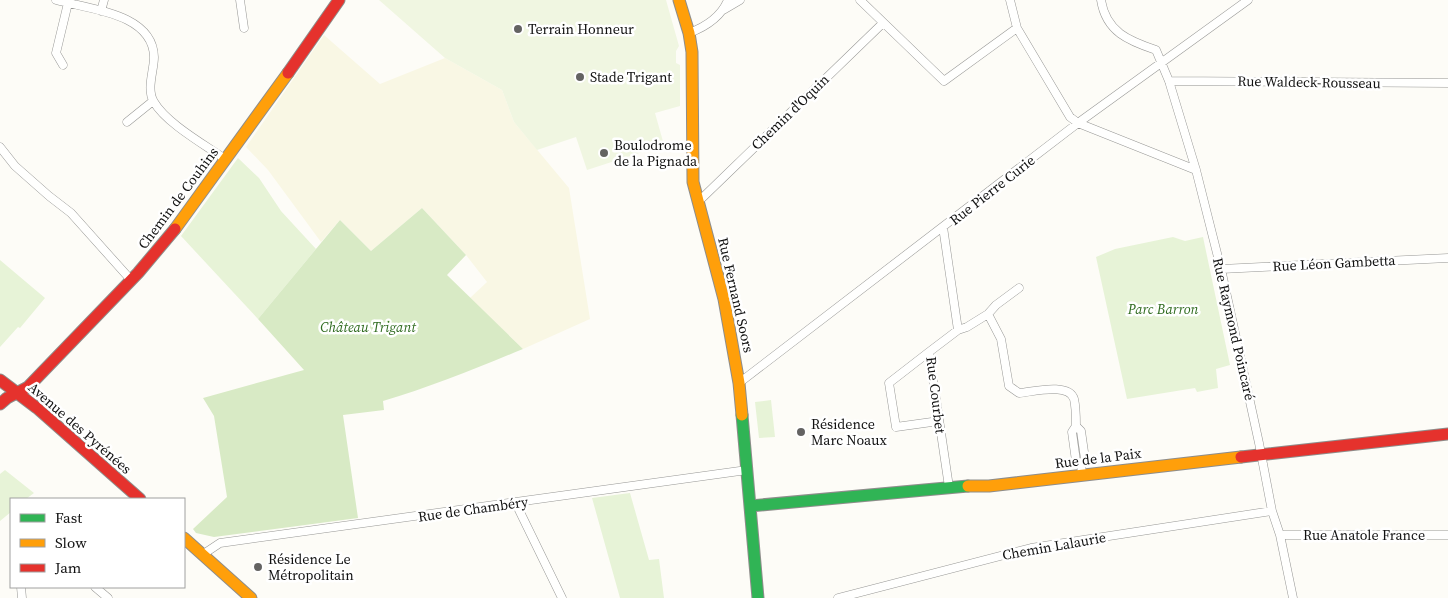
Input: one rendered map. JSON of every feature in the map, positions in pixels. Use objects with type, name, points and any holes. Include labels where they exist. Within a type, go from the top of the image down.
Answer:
[{"type":"street","points":[[56,0],[130,20],[141,28],[150,40],[154,56],[151,89],[153,101],[164,116],[226,159]]},
{"type":"street","points":[[101,11],[104,0]]},
{"type":"street","points":[[240,0],[244,28]]},
{"type":"street","name":"Rue Fernand Soors","points":[[679,0],[689,33],[692,62],[692,176],[724,299],[739,383],[750,525],[758,598]]},
{"type":"street","points":[[723,10],[728,0]]},
{"type":"street","points":[[689,33],[708,25],[723,10],[740,0]]},
{"type":"street","points":[[860,0],[944,81],[1017,28]]},
{"type":"street","points":[[1010,0],[1017,28],[1070,117],[1078,124],[1196,170]]},
{"type":"street","points":[[1101,0],[1107,20],[1112,26],[1132,42],[1156,50],[1163,63]]},
{"type":"street","name":"Rue Pierre Curie","points":[[739,383],[1078,124],[1248,0]]},
{"type":"street","name":"Chemin de Couhins","points":[[0,404],[6,398],[28,387],[165,242],[337,1]]},
{"type":"street","points":[[63,65],[56,53],[68,4]]},
{"type":"street","name":"Chemin d'Oquin","points":[[698,202],[883,23]]},
{"type":"street","name":"Rue Raymond Poincaré","points":[[1163,63],[1196,170],[1221,269],[1272,511],[1280,536],[1293,598]]},
{"type":"street","name":"Rue Waldeck-Rousseau","points":[[1169,81],[1448,83]]},
{"type":"street","points":[[127,122],[153,101]]},
{"type":"street","points":[[0,147],[16,166],[71,213],[131,280]]},
{"type":"street","points":[[943,227],[958,330]]},
{"type":"street","name":"Rue Léon Gambetta","points":[[1221,269],[1448,258]]},
{"type":"street","name":"Rue Courbet","points":[[949,487],[929,352],[958,330],[967,327],[988,314],[996,305],[1019,288]]},
{"type":"street","points":[[988,314],[1001,339],[1009,386],[1019,393],[1057,388],[1067,391],[1073,397],[1076,426],[1072,432],[1076,461],[1081,470]]},
{"type":"street","points":[[929,352],[888,383],[896,427],[939,421]]},
{"type":"street","name":"Avenue des Pyrénées","points":[[0,380],[139,498]]},
{"type":"street","name":"Rue de la Paix","points":[[750,506],[949,487],[989,486],[1081,470],[1261,454],[1448,434]]},
{"type":"street","name":"Rue de Chambéry","points":[[202,555],[220,543],[747,470]]},
{"type":"street","points":[[516,503],[562,598]]},
{"type":"street","name":"Chemin Lalaurie","points":[[838,598],[1031,548],[1272,511]]},
{"type":"street","name":"Rue Anatole France","points":[[1280,536],[1448,535]]},
{"type":"street","points":[[185,539],[251,598]]},
{"type":"street","points":[[96,588],[108,598]]},
{"type":"shaded area","points":[[324,35],[380,84],[445,58],[502,90],[514,122],[569,188],[590,319],[523,349],[470,298],[487,282],[466,255],[422,208],[371,251],[340,220],[321,242],[268,170],[246,147]]},
{"type":"green space","name":"Stade Trigant","points":[[379,0],[666,0],[679,46],[676,51],[676,63],[680,65],[680,106],[655,113],[664,145],[587,170],[576,137],[537,150],[514,122],[502,90],[445,58]]},
{"type":"green space","points":[[238,158],[259,178],[281,211],[316,249],[258,319],[181,236]]},
{"type":"green space","name":"Château Trigant","points":[[422,208],[466,255],[447,275],[523,349],[401,396],[383,401],[384,410],[343,415],[358,518],[214,537],[196,533],[193,529],[227,497],[214,416],[203,398],[304,370],[258,319],[340,220],[371,251]]},
{"type":"green space","name":"Parc Barron","points":[[1173,237],[1185,241],[1203,237],[1230,365],[1216,369],[1218,388],[1197,392],[1195,388],[1127,399],[1096,257],[1115,249]]},
{"type":"green space","points":[[0,260],[45,298],[20,328],[18,327],[0,347]]},
{"type":"green space","points":[[771,400],[775,437],[759,438],[755,402]]},
{"type":"green space","points":[[5,470],[34,493],[27,498],[10,498],[10,513],[0,521],[0,474]]},
{"type":"green space","points":[[630,493],[649,560],[659,559],[664,598],[620,598],[592,498]]},
{"type":"traffic: fast","points":[[742,415],[758,598]]},
{"type":"traffic: fast","points":[[750,506],[968,486]]},
{"type":"traffic: slow","points":[[679,0],[689,33],[692,52],[693,182],[724,299],[739,383],[742,415]]},
{"type":"traffic: slow","points":[[175,229],[288,73]]},
{"type":"traffic: slow","points":[[968,486],[989,486],[1241,457]]},
{"type":"traffic: slow","points":[[185,539],[251,598]]},
{"type":"traffic: jam","points":[[288,73],[339,0]]},
{"type":"traffic: jam","points":[[0,404],[28,387],[138,273],[175,229]]},
{"type":"traffic: jam","points":[[0,380],[37,408],[139,498]]},
{"type":"traffic: jam","points":[[1241,457],[1448,434]]},
{"type":"place","name":"Terrain Honneur","points":[[518,29]]},
{"type":"place","name":"Stade Trigant","points":[[580,77]]},
{"type":"place","name":"Boulodrome de la Pignada","points":[[604,153]]},
{"type":"place","name":"Résidence Marc Noaux","points":[[801,432]]},
{"type":"place","name":"Résidence Le Métropolitain","points":[[258,567]]}]
